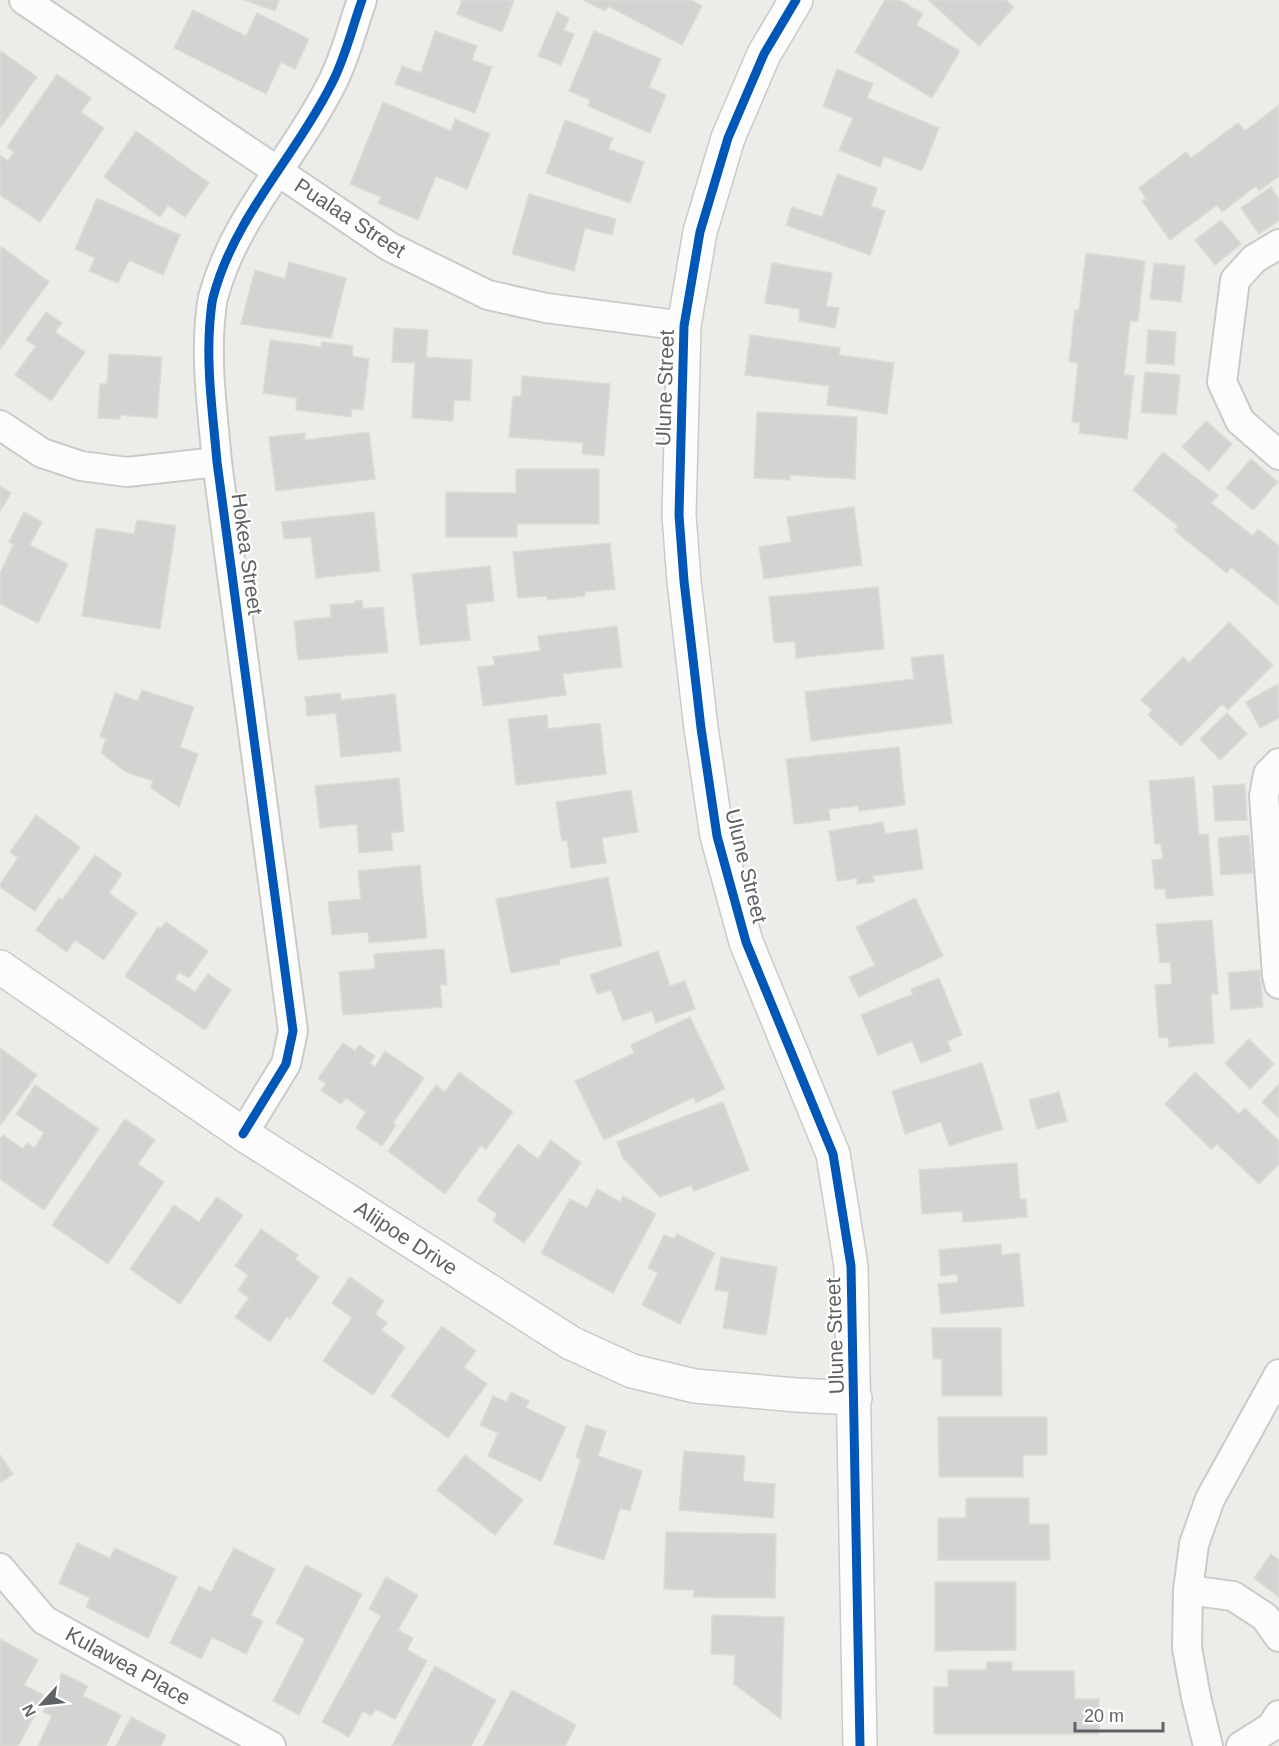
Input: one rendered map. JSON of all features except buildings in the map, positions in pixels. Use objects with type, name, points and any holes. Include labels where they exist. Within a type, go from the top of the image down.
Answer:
[{"type":"street","name":"Pualaa Street","points":[[24,0],[390,247],[488,295],[546,308],[684,326]]},
{"type":"street","name":"Hokea Street","points":[[243,1134],[286,1064],[293,1031],[217,462],[210,384],[209,337],[213,296],[230,250],[259,197],[332,84],[362,0]]},
{"type":"street","name":"Ulune Street","points":[[796,0],[764,54],[728,138],[700,232],[684,326],[680,515],[684,581],[717,836],[746,942],[833,1154],[851,1266],[860,1746]]},
{"type":"street","points":[[1279,243],[1254,259],[1235,280],[1222,382],[1240,421],[1279,455]]},
{"type":"street","points":[[0,425],[42,453],[81,466],[127,472],[217,462]]},
{"type":"street","points":[[1279,763],[1268,774],[1264,796],[1279,984]]},
{"type":"street","name":"Aliipoe Drive","points":[[0,967],[243,1134],[571,1343],[632,1371],[695,1386],[855,1398]]},
{"type":"street","points":[[1208,1746],[1187,1648],[1188,1590],[1194,1544],[1210,1499],[1279,1374]]},
{"type":"street","name":"Kulawea Place","points":[[0,1568],[44,1620],[271,1746]]},
{"type":"street","points":[[1188,1590],[1233,1596],[1265,1617],[1279,1637]]},
{"type":"street","points":[[1241,1746],[1271,1727],[1279,1715]]},
{"type":"cycle path","points":[[243,1134],[286,1064],[293,1031],[217,462],[209,374],[211,308],[224,265],[236,238],[317,111],[336,75],[362,0]]},
{"type":"cycle path","points":[[796,0],[764,54],[728,138],[700,232],[684,326],[679,515],[684,581],[701,728],[717,836],[746,942],[833,1154],[851,1266],[860,1746]]}]
